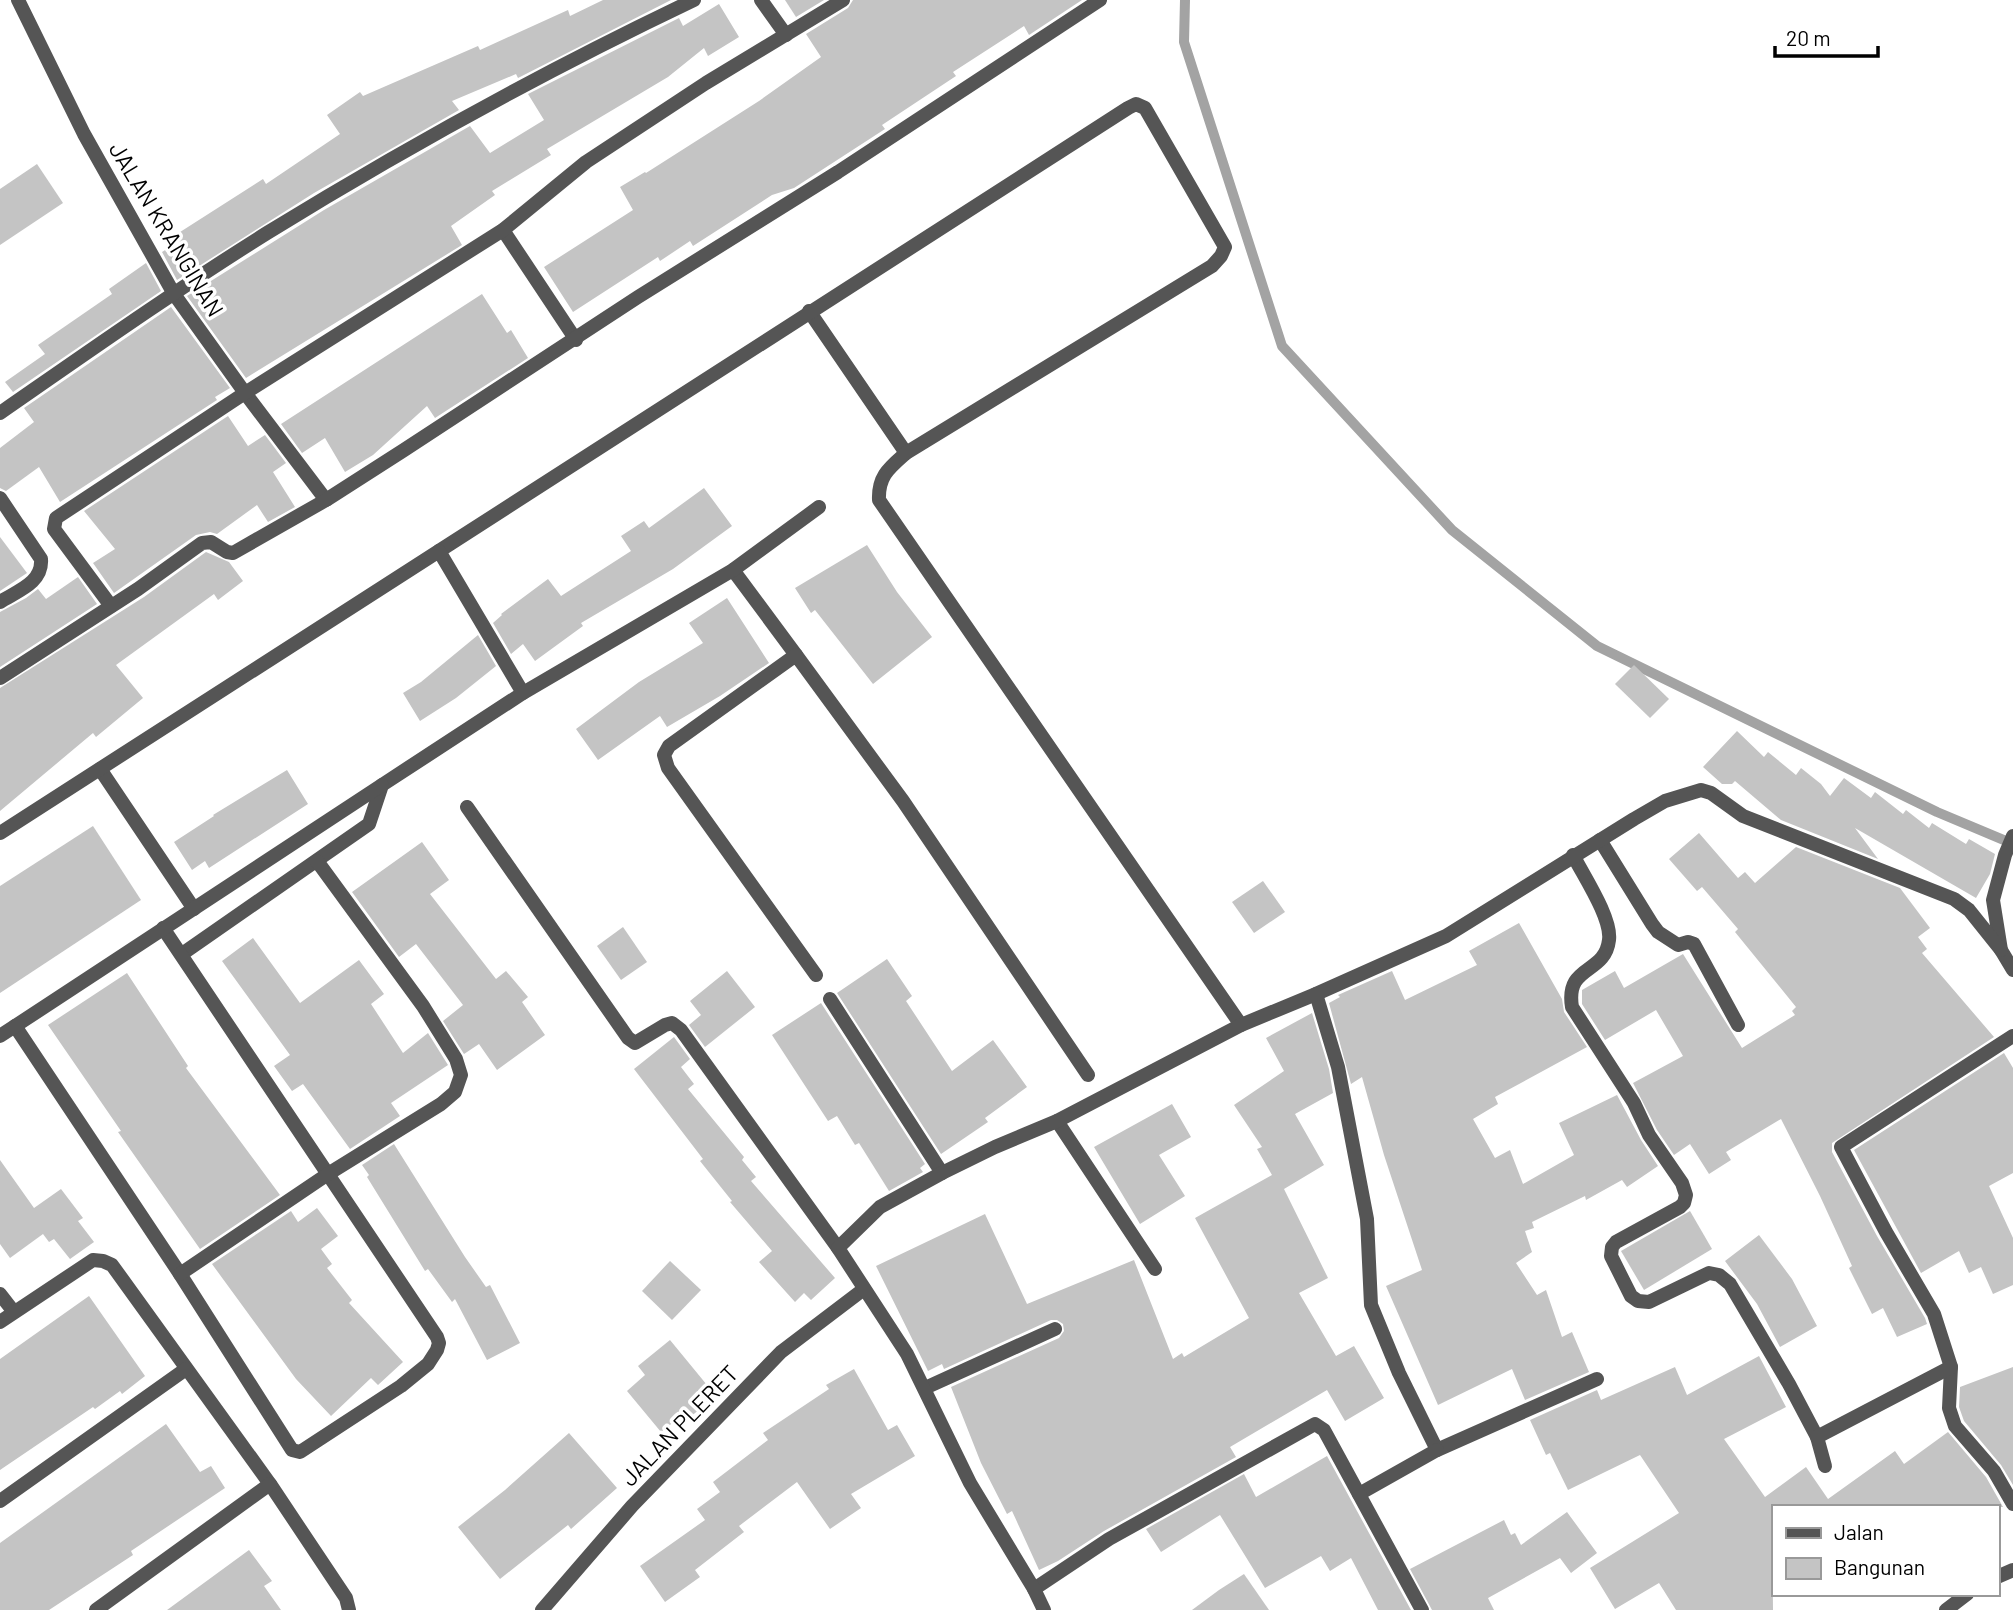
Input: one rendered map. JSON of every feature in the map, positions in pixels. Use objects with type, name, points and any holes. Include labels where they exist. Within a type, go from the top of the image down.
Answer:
[{"type":"street","name":"JALAN KRANGINAN","points":[[18,0],[84,134],[174,294],[326,500]]},
{"type":"street","points":[[0,413],[266,234],[422,140],[532,81],[694,0]]},
{"type":"street","points":[[761,0],[786,35]]},
{"type":"street","points":[[111,607],[54,529],[56,517],[245,393],[503,230],[586,162],[706,83],[843,0]]},
{"type":"street","points":[[0,678],[111,607],[202,543],[211,542],[233,553],[326,500],[576,340],[638,297],[838,172],[1100,0]]},
{"type":"street","points":[[0,833],[809,311],[1136,104],[1145,108],[1225,247],[1221,257],[1212,266],[906,453],[885,471],[878,484],[879,500],[1241,1025]]},
{"type":"street","points":[[503,230],[576,340]]},
{"type":"street","points":[[809,311],[906,453]]},
{"type":"street","points":[[0,498],[41,559],[42,569],[36,580],[0,602]]},
{"type":"street","points":[[0,1035],[523,693],[733,569],[819,507]]},
{"type":"street","points":[[439,551],[523,693]]},
{"type":"street","points":[[733,569],[903,801],[1088,1075]]},
{"type":"street","points":[[796,655],[669,746],[664,755],[667,768],[816,975]]},
{"type":"street","points":[[100,769],[194,909]]},
{"type":"street","points":[[182,954],[369,824],[382,785]]},
{"type":"street","points":[[838,1248],[880,1207],[942,1173],[1057,1121],[1241,1025],[1316,995],[1446,936],[1573,855],[1665,801],[1701,790],[1711,793],[1743,816],[1954,899],[1969,910],[2001,950],[2013,970]]},
{"type":"street","points":[[467,807],[628,1038],[635,1043],[672,1023],[681,1030],[838,1248],[907,1354],[970,1483],[1034,1588],[1044,1610]]},
{"type":"street","points":[[2001,950],[1993,900],[2013,835]]},
{"type":"street","points":[[1600,840],[1658,932],[1678,944],[1694,944],[1738,1025]]},
{"type":"street","points":[[1573,855],[1604,917],[1609,940],[1601,959],[1575,979],[1570,994],[1572,1007],[1634,1103],[1649,1135],[1682,1183],[1686,1195],[1680,1207],[1616,1242],[1611,1256],[1631,1296],[1638,1301],[1648,1302],[1709,1273],[1719,1275],[1730,1284],[1817,1437],[1825,1466]]},
{"type":"street","points":[[180,1274],[456,1092],[461,1075],[456,1059],[423,1006],[317,861]]},
{"type":"street","points":[[15,1026],[180,1274],[292,1450],[300,1452],[401,1386],[434,1357],[439,1343],[437,1337],[163,928]]},
{"type":"street","points":[[1316,995],[1338,1067],[1367,1219],[1371,1305],[1399,1373],[1437,1450]]},
{"type":"street","points":[[830,999],[942,1173]]},
{"type":"street","points":[[2013,1036],[1840,1147],[1934,1314],[1951,1367],[1948,1408],[1955,1426],[1994,1471],[2013,1504]]},
{"type":"street","points":[[1057,1121],[1155,1269]]},
{"type":"street","points":[[0,1322],[93,1260],[112,1265],[270,1484],[346,1598],[349,1610]]},
{"type":"street","name":"JALAN PLERET","points":[[542,1610],[632,1506],[781,1352],[864,1289]]},
{"type":"street","points":[[0,1294],[14,1312]]},
{"type":"street","points":[[925,1388],[1055,1329]]},
{"type":"street","points":[[1817,1437],[1951,1367]]},
{"type":"street","points":[[0,1501],[186,1369]]},
{"type":"street","points":[[1359,1494],[1437,1450],[1597,1379]]},
{"type":"street","points":[[1034,1588],[1109,1539],[1315,1424],[1324,1430],[1422,1610]]},
{"type":"street","points":[[96,1610],[270,1484]]},
{"type":"street","points":[[1946,1610],[1964,1596]]},
{"type":"building","points":[[603,0],[671,0],[518,78],[516,74],[452,101],[459,110],[314,193],[177,280],[162,252],[170,247],[166,241],[263,179],[266,184],[340,134],[327,115],[360,92],[363,96],[478,46],[480,50],[568,10],[570,16]]},
{"type":"building","points":[[785,0],[824,0],[796,17]]},
{"type":"building","points":[[853,0],[1082,0],[1029,35],[1024,26],[953,72],[956,76],[882,125],[885,129],[794,188],[772,195],[693,246],[690,241],[660,261],[658,257],[573,312],[544,267],[633,210],[620,187],[759,101],[821,57],[806,34],[848,8]]},
{"type":"building","points":[[719,4],[739,37],[708,56],[704,48],[668,77],[547,149],[551,155],[492,191],[495,195],[451,226],[462,245],[246,378],[187,296],[324,210],[470,126],[490,153],[544,120],[528,94],[679,18],[683,26]]},
{"type":"building","points":[[37,164],[63,203],[0,245],[0,189]]},
{"type":"building","points":[[146,263],[161,291],[13,392],[5,382],[45,354],[38,345],[112,294],[109,289]]},
{"type":"building","points":[[482,294],[507,333],[511,330],[528,358],[435,418],[427,406],[373,455],[345,472],[325,438],[302,453],[281,424]]},
{"type":"building","points":[[171,307],[230,388],[215,397],[217,400],[60,502],[39,467],[6,491],[0,488],[0,448],[34,422],[24,408]]},
{"type":"building","points":[[228,416],[248,446],[265,435],[286,463],[273,472],[295,507],[268,522],[257,505],[217,534],[210,532],[196,535],[114,593],[93,563],[115,549],[84,511]]},
{"type":"building","points":[[704,488],[732,526],[673,569],[581,623],[583,626],[535,661],[523,644],[511,654],[493,623],[501,614],[548,579],[561,596],[631,551],[621,536],[644,521],[649,528]]},
{"type":"building","points":[[0,537],[27,573],[0,591]]},
{"type":"building","points":[[867,545],[897,592],[932,637],[873,684],[815,610],[811,613],[795,588]]},
{"type":"building","points":[[206,552],[229,562],[243,581],[218,600],[214,594],[116,665],[143,698],[96,737],[93,733],[0,811],[0,688],[144,597]]},
{"type":"building","points":[[78,577],[97,604],[0,667],[0,612],[38,589],[46,599]]},
{"type":"building","points":[[727,598],[769,663],[667,727],[660,716],[598,760],[576,729],[639,682],[703,643],[689,623]]},
{"type":"building","points":[[478,635],[496,666],[456,698],[420,721],[403,693],[421,682]]},
{"type":"building","points":[[1634,665],[1669,699],[1650,718],[1615,684]]},
{"type":"building","points":[[1737,731],[1764,757],[1768,752],[1796,775],[1801,768],[1821,784],[1830,796],[1844,778],[1871,798],[1875,792],[1903,814],[1906,810],[1929,828],[1932,823],[1966,844],[1969,839],[1995,854],[1990,874],[1976,898],[1855,828],[1878,859],[1781,820],[1735,781],[1732,784],[1722,784],[1703,767]]},
{"type":"building","points":[[287,770],[308,804],[209,868],[205,861],[192,870],[174,842]]},
{"type":"building","points":[[93,826],[141,900],[0,993],[0,886]]},
{"type":"building","points":[[1699,833],[1738,878],[1745,872],[1755,883],[1796,847],[1900,888],[1930,928],[1918,937],[1927,949],[1922,953],[1994,1037],[1832,1143],[1832,1152],[1925,1318],[1927,1324],[1897,1337],[1883,1308],[1872,1314],[1849,1268],[1852,1266],[1820,1196],[1781,1119],[1726,1152],[1731,1160],[1709,1174],[1690,1144],[1674,1155],[1657,1130],[1633,1083],[1683,1056],[1656,1010],[1605,1040],[1582,1004],[1582,990],[1615,971],[1624,988],[1683,954],[1742,1048],[1795,1015],[1792,1011],[1796,1007],[1735,932],[1738,929],[1702,887],[1697,891],[1669,859]]},
{"type":"building","points":[[422,842],[449,880],[430,894],[496,979],[506,971],[528,997],[522,1002],[545,1035],[497,1070],[479,1044],[464,1054],[443,1021],[463,1005],[416,944],[399,957],[352,892]]},
{"type":"building","points":[[1263,881],[1285,912],[1254,933],[1232,902]]},
{"type":"building","points":[[1519,923],[1562,999],[1564,1012],[1587,1047],[1495,1097],[1498,1104],[1473,1119],[1495,1158],[1510,1150],[1523,1184],[1574,1155],[1559,1123],[1617,1095],[1658,1166],[1627,1187],[1622,1180],[1586,1200],[1585,1196],[1532,1222],[1534,1228],[1525,1231],[1532,1252],[1516,1263],[1537,1295],[1546,1290],[1562,1337],[1572,1332],[1589,1372],[1525,1400],[1512,1369],[1438,1405],[1386,1286],[1422,1270],[1384,1155],[1362,1077],[1351,1084],[1329,1003],[1340,997],[1338,995],[1392,971],[1405,1000],[1477,965],[1469,951]]},
{"type":"building","points":[[623,927],[647,962],[621,980],[597,946]]},
{"type":"building","points":[[253,938],[300,1003],[359,960],[384,994],[371,1004],[403,1053],[428,1033],[448,1065],[391,1103],[400,1116],[350,1149],[303,1084],[292,1091],[274,1066],[290,1055],[222,961]]},
{"type":"building","points":[[887,959],[912,996],[906,1001],[952,1071],[993,1040],[1027,1087],[985,1118],[988,1122],[941,1154],[837,993]]},
{"type":"building","points":[[727,971],[755,1007],[705,1047],[689,1025],[701,1015],[690,1001]]},
{"type":"building","points":[[127,973],[188,1066],[186,1068],[280,1195],[200,1249],[118,1132],[121,1131],[48,1025]]},
{"type":"building","points":[[821,1003],[925,1164],[920,1168],[923,1172],[889,1191],[859,1143],[855,1145],[837,1116],[828,1121],[772,1035]]},
{"type":"building","points":[[1312,1013],[1329,1069],[1333,1093],[1295,1114],[1324,1165],[1284,1189],[1328,1278],[1299,1293],[1336,1356],[1354,1346],[1384,1398],[1345,1421],[1327,1390],[1230,1447],[1236,1457],[1039,1570],[1012,1511],[1007,1514],[981,1463],[951,1387],[1059,1338],[1064,1331],[1063,1324],[1051,1320],[944,1369],[942,1364],[928,1371],[876,1266],[985,1214],[1027,1304],[1134,1260],[1173,1359],[1182,1353],[1184,1357],[1249,1318],[1195,1218],[1272,1175],[1257,1149],[1262,1147],[1234,1105],[1284,1071],[1266,1038]]},
{"type":"building","points":[[674,1037],[690,1059],[681,1067],[694,1084],[688,1089],[744,1157],[742,1160],[756,1177],[751,1181],[835,1278],[811,1300],[804,1293],[795,1302],[759,1262],[772,1251],[730,1202],[732,1201],[700,1161],[703,1159],[634,1069]]},
{"type":"building","points":[[2004,1053],[2013,1068],[2013,1173],[1989,1186],[2013,1238],[2013,1285],[1993,1294],[1981,1267],[1969,1273],[1959,1251],[1921,1273],[1854,1150]]},
{"type":"building","points":[[1172,1104],[1191,1137],[1159,1155],[1185,1196],[1140,1224],[1094,1147]]},
{"type":"building","points":[[394,1144],[465,1257],[486,1287],[490,1285],[520,1343],[487,1360],[455,1299],[452,1302],[428,1269],[425,1271],[362,1165]]},
{"type":"building","points":[[0,1160],[34,1208],[61,1189],[83,1218],[78,1221],[94,1242],[70,1259],[54,1239],[49,1242],[43,1234],[10,1258],[0,1244]]},
{"type":"building","points":[[317,1208],[338,1236],[321,1249],[332,1264],[327,1268],[352,1300],[349,1303],[403,1362],[378,1385],[371,1378],[331,1416],[296,1379],[212,1264],[291,1211],[298,1222]]},
{"type":"building","points":[[1690,1211],[1712,1249],[1644,1290],[1621,1251]]},
{"type":"building","points":[[1759,1235],[1792,1279],[1817,1326],[1780,1347],[1757,1304],[1725,1261]]},
{"type":"building","points":[[670,1261],[701,1290],[672,1320],[642,1291]]},
{"type":"building","points":[[89,1296],[145,1376],[122,1394],[120,1391],[95,1409],[93,1407],[0,1470],[0,1359]]},
{"type":"building","points":[[670,1340],[716,1396],[684,1422],[680,1417],[661,1432],[627,1391],[645,1375],[638,1366]]},
{"type":"building","points":[[1759,1356],[1786,1407],[1724,1439],[1765,1497],[1806,1467],[1828,1499],[1895,1451],[1904,1464],[1948,1432],[1986,1477],[2003,1507],[1772,1505],[1773,1610],[1676,1610],[1659,1583],[1615,1609],[1590,1568],[1679,1513],[1640,1455],[1568,1490],[1550,1453],[1546,1455],[1530,1420],[1597,1390],[1601,1400],[1675,1367],[1687,1395]]},
{"type":"building","points":[[2013,1367],[2013,1485],[2001,1465],[1964,1421],[1959,1407],[1960,1387]]},
{"type":"building","points":[[854,1369],[888,1430],[897,1425],[915,1456],[851,1494],[861,1508],[830,1529],[797,1482],[739,1526],[744,1532],[695,1570],[700,1577],[665,1602],[640,1566],[705,1520],[697,1509],[720,1492],[713,1482],[768,1440],[763,1433],[829,1389],[826,1385]]},
{"type":"building","points":[[166,1424],[200,1472],[211,1466],[225,1488],[131,1551],[133,1555],[49,1610],[0,1610],[0,1543]]},
{"type":"building","points":[[569,1433],[617,1488],[571,1529],[568,1525],[500,1579],[458,1527],[505,1490]]},
{"type":"building","points":[[1327,1456],[1411,1610],[1378,1610],[1351,1558],[1330,1571],[1321,1556],[1265,1588],[1220,1515],[1161,1552],[1146,1529],[1244,1474],[1256,1497]]},
{"type":"building","points":[[1567,1512],[1597,1553],[1571,1573],[1560,1558],[1488,1598],[1494,1610],[1432,1610],[1410,1569],[1504,1520],[1511,1535],[1515,1533],[1521,1545]]},
{"type":"building","points":[[249,1550],[272,1581],[264,1586],[281,1610],[167,1610]]},
{"type":"building","points":[[1244,1574],[1269,1610],[1192,1610],[1219,1590]]},
{"type":"waterway","points":[[1185,0],[1184,42],[1282,346],[1452,530],[1597,646],[1937,812],[2013,844]]}]
